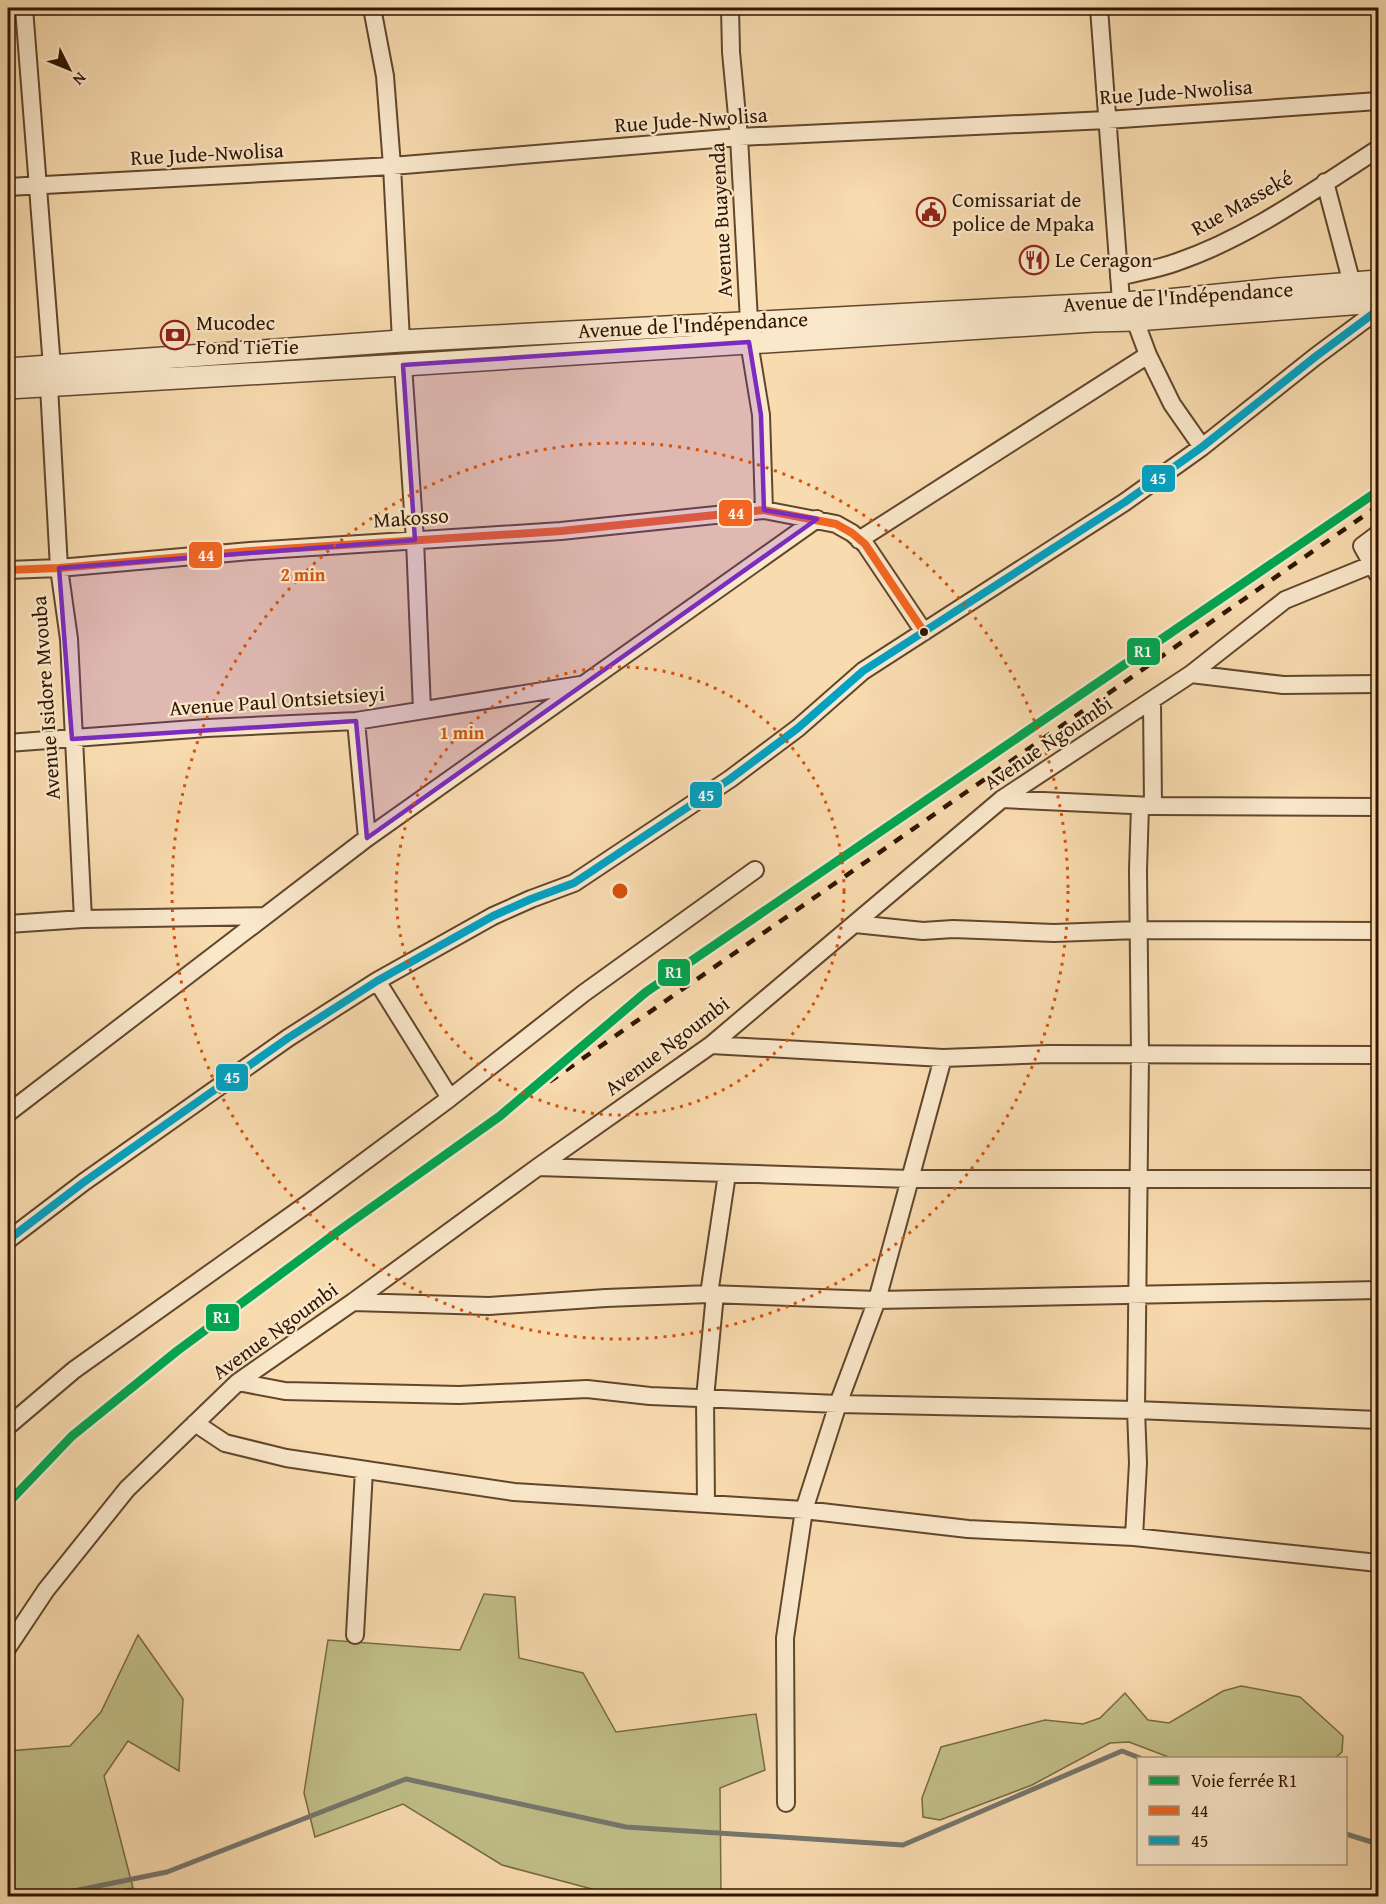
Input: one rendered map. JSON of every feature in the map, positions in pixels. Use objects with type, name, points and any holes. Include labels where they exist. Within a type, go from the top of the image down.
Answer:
[{"type":"street","name":"Avenue Isidore Mvouba","points":[[24,8],[50,376],[59,568],[69,639],[72,739],[83,919]]},
{"type":"street","points":[[372,8],[385,75],[401,341]]},
{"type":"street","name":"Avenue Buayenda","points":[[730,8],[749,332],[761,415],[765,510]]},
{"type":"street","points":[[1099,8],[1121,302]]},
{"type":"street","name":"Rue Jude-Nwolisa","points":[[8,187],[392,166],[739,138],[1107,120],[1378,101]]},
{"type":"street","name":"Rue Masseké","points":[[1119,277],[1176,262],[1220,244],[1283,210],[1378,149]]},
{"type":"street","points":[[1325,182],[1353,284]]},
{"type":"street","name":"Avenue de l'Indépendance","points":[[8,369],[50,376],[403,365],[749,332],[1378,282]]},
{"type":"street","name":"Avenue de l'Indépendance","points":[[8,388],[50,376],[401,341],[1136,320],[1378,302]]},
{"type":"street","points":[[8,1240],[84,1182],[288,1038],[377,981],[493,916],[574,883],[730,779],[798,728],[863,671],[1125,502],[1202,447],[1378,310]]},
{"type":"street","points":[[1136,320],[1148,355],[1173,404],[1202,447]]},
{"type":"street","points":[[860,540],[1148,355]]},
{"type":"street","points":[[403,365],[415,540],[422,710]]},
{"type":"street","name":"Makosso","points":[[8,570],[59,568],[250,551],[561,531],[765,510],[836,524],[860,540],[865,544],[924,632]]},
{"type":"street","points":[[8,1113],[367,838],[817,519]]},
{"type":"street","name":"Avenue Ngoumbi","points":[[8,1647],[46,1590],[127,1489],[238,1382],[711,1045],[1002,799],[1191,674],[1285,600],[1375,570],[1362,546],[1378,534]]},
{"type":"street","points":[[1191,674],[1283,685],[1378,684]]},
{"type":"street","name":"Avenue Paul Ontsietsieyi","points":[[8,743],[207,728],[357,721],[584,684]]},
{"type":"street","points":[[1134,1538],[1138,1463],[1136,1410],[1137,1178],[1140,1055],[1138,930],[1152,701]]},
{"type":"street","points":[[357,721],[367,838]]},
{"type":"street","points":[[1002,799],[1147,806],[1378,807]]},
{"type":"street","points":[[8,1426],[74,1370],[310,1202],[450,1098],[584,993],[755,870]]},
{"type":"street","points":[[8,924],[83,919],[264,916]]},
{"type":"street","points":[[855,924],[923,931],[953,929],[1054,933],[1138,930],[1378,931]]},
{"type":"street","points":[[377,981],[450,1098]]},
{"type":"street","points":[[711,1045],[943,1058],[1049,1054],[1378,1056]]},
{"type":"street","points":[[786,1803],[785,1638],[804,1510],[838,1404],[877,1300],[943,1058]]},
{"type":"street","points":[[538,1167],[910,1179],[1378,1179]]},
{"type":"street","points":[[706,1504],[705,1398],[712,1294],[727,1174]]},
{"type":"street","points":[[353,1302],[489,1306],[712,1294],[877,1300],[1378,1290]]},
{"type":"street","points":[[238,1382],[285,1391],[459,1395],[587,1389],[650,1396],[838,1404],[1136,1410],[1378,1420]]},
{"type":"street","points":[[195,1424],[225,1443],[286,1458],[513,1492],[804,1510],[968,1529],[1134,1538],[1378,1563]]},
{"type":"street","points":[[355,1635],[364,1470]]},
{"type":"highlighted area","points":[[749,342],[761,415],[764,510],[817,519],[367,838],[356,721],[72,739],[59,568],[415,540],[403,365]]},
{"type":"shaded area","points":[[484,1594],[515,1597],[519,1658],[583,1673],[616,1732],[756,1714],[765,1770],[720,1788],[721,1896],[618,1896],[502,1865],[403,1804],[315,1837],[304,1793],[328,1640],[460,1650]]},
{"type":"shaded area","points":[[138,1635],[183,1699],[179,1771],[128,1741],[104,1776],[133,1888],[80,1896],[8,1896],[8,1751],[70,1746],[101,1712]]},
{"type":"shaded area","points":[[1241,1686],[1300,1697],[1343,1736],[1342,1752],[1336,1757],[1168,1757],[1129,1742],[1110,1743],[1032,1785],[940,1820],[923,1817],[922,1798],[941,1747],[1045,1720],[1083,1724],[1100,1718],[1125,1693],[1148,1720],[1169,1723],[1223,1691]]},
{"type":"waterway","points":[[49,1896],[167,1872],[406,1779],[626,1827],[903,1845],[1122,1751],[1137,1757]]},
{"type":"waterway","points":[[1347,1834],[1378,1844]]},
{"type":"railway","points":[[500,1116],[1378,506]]},
{"type":"rail line","name":"R1","points":[[8,1503],[72,1436],[177,1351],[344,1227],[500,1116],[646,992],[1378,491]]},
{"type":"transit line","name":"45","points":[[8,1240],[84,1182],[288,1038],[377,981],[493,916],[574,883],[730,779],[798,728],[863,671],[1125,502],[1202,447],[1378,310]]},
{"type":"transit line","name":"44","points":[[8,570],[59,568],[250,551],[561,531],[764,510],[836,524],[852,533],[865,544],[924,632]]},
{"type":"place","name":"Comissariat de police de Mpaka","points":[[931,212]]},
{"type":"place","name":"Le Ceragon","points":[[1034,260]]},
{"type":"place","name":"Mucodec Fond TieTie","points":[[175,335]]}]
